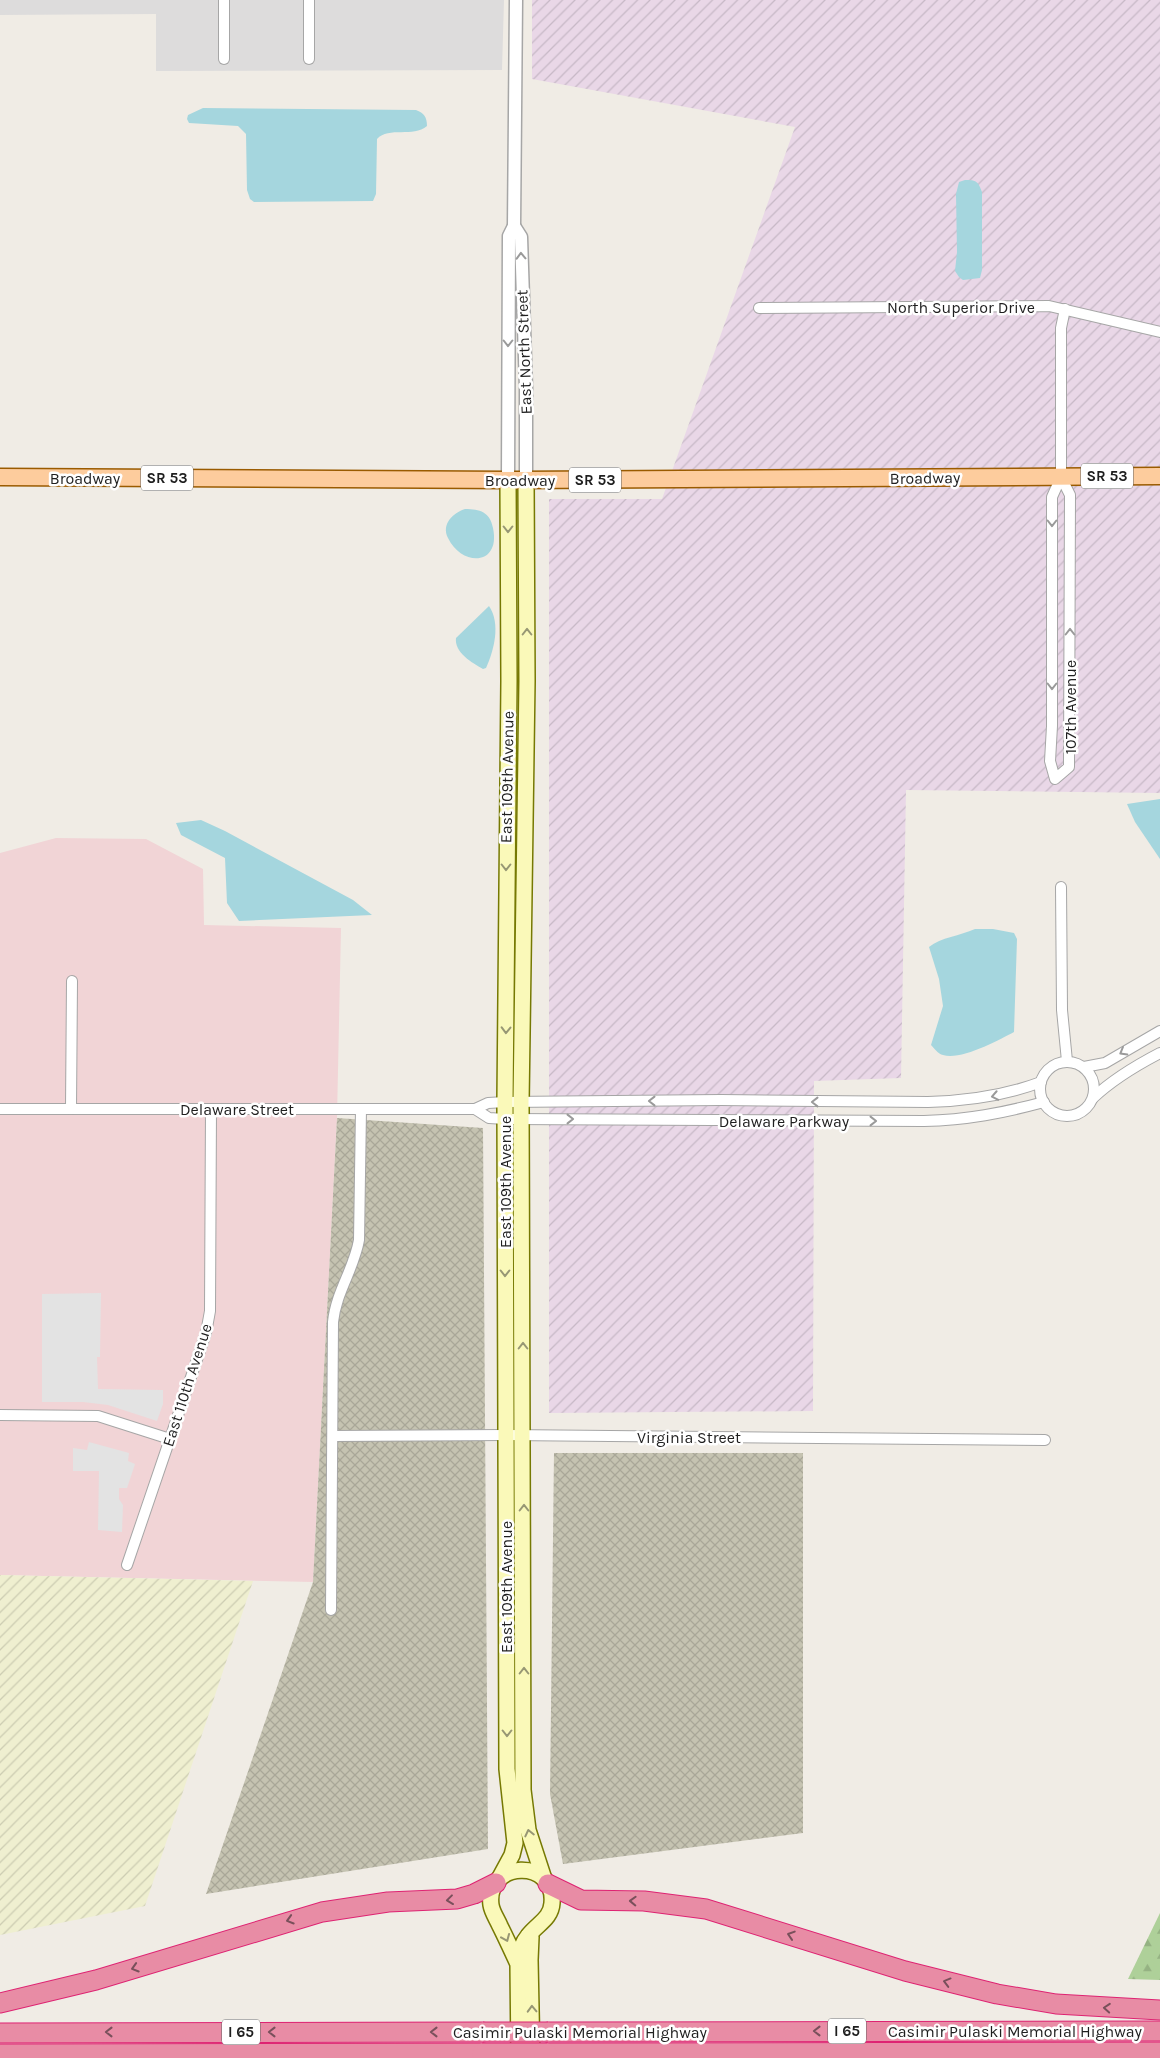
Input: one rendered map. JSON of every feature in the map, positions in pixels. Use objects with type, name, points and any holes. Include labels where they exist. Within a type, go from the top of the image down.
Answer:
[{"type":"highway","points":[[0,2003],[96,1980],[322,1912],[344,1907],[388,1902],[457,1899],[474,1894],[497,1881]]},
{"type":"highway","points":[[546,1881],[581,1900],[644,1901],[706,1909],[905,1971],[997,1994],[1056,2004],[1158,2010]]},
{"type":"highway","name":"Casimir Pulaski Memorial Highway","points":[[0,2032],[1153,2031]]},
{"type":"highway","name":"Casimir Pulaski Memorial Highway","points":[[0,2054],[482,2053],[539,2056],[1160,2052]]},
{"type":"main road","name":"Broadway","points":[[0,478],[526,480],[1160,476]]},
{"type":"main road","name":"East 109th Avenue","points":[[508,480],[509,681],[505,1102],[505,1435],[507,1769],[509,1802],[515,1840],[512,1855],[492,1894],[492,1908],[518,1964]]},
{"type":"main road","name":"East 109th Avenue","points":[[519,2058],[518,1964],[526,1939],[548,1917],[552,1895],[529,1836],[524,1801],[524,1435],[521,1103],[527,680],[526,480]]},
{"type":"main road","points":[[497,1881],[512,1870],[524,1869],[537,1873],[546,1881]]},
{"type":"main road","name":"East 109th Avenue","points":[[537,1927],[532,1935],[530,1951],[539,2056]]},
{"type":"street","points":[[224,0],[224,59]]},
{"type":"street","points":[[309,0],[309,59]]},
{"type":"street","name":"East North Street","points":[[508,480],[509,236],[514,226],[516,0]]},
{"type":"street","name":"East North Street","points":[[514,226],[521,237],[526,388],[526,480]]},
{"type":"street","name":"North Superior Drive","points":[[759,308],[1049,306],[1160,332]]},
{"type":"street","name":"107th Avenue","points":[[1061,477],[1070,495],[1069,767],[1055,779],[1050,761],[1052,726],[1052,497],[1061,477],[1061,328],[1064,309]]},
{"type":"street","points":[[1061,887],[1062,1010],[1067,1061]]},
{"type":"street","points":[[71,1109],[72,981]]},
{"type":"street","points":[[1084,1066],[1094,1081],[1095,1090],[1089,1106],[1074,1115],[1065,1116],[1049,1109],[1044,1102],[1040,1089],[1041,1082],[1051,1067],[1067,1061],[1084,1066],[1104,1063],[1160,1031]]},
{"type":"street","points":[[1093,1098],[1111,1081],[1160,1053]]},
{"type":"street","name":"Delaware Parkway","points":[[521,1103],[957,1101],[993,1096],[1041,1082]]},
{"type":"street","name":"Delaware Parkway","points":[[521,1119],[924,1122],[961,1120],[998,1114],[1044,1102]]},
{"type":"street","name":"Delaware Street","points":[[0,1109],[475,1109],[488,1103],[521,1103]]},
{"type":"street","name":"East 110th Avenue","points":[[127,1565],[206,1333],[210,1311],[211,1109]]},
{"type":"street","name":"Delaware Street","points":[[475,1109],[489,1118],[521,1119]]},
{"type":"street","points":[[331,1610],[333,1322],[337,1299],[355,1259],[360,1240],[361,1110]]},
{"type":"street","points":[[0,1415],[98,1416],[170,1439]]},
{"type":"street","name":"Virginia Street","points":[[333,1436],[524,1435],[1045,1440]]},
{"type":"shaded area","points":[[0,0],[504,0],[502,70],[156,71],[156,14],[0,15]]},
{"type":"shaded area","points":[[532,0],[1160,0],[1160,793],[906,790],[901,1078],[814,1081],[813,1411],[549,1413],[549,499],[662,499],[795,127],[532,79]]},
{"type":"shaded area","points":[[56,838],[146,839],[203,869],[204,925],[341,928],[337,1118],[313,1582],[0,1575],[0,853]]},
{"type":"shaded area","points":[[337,1118],[483,1128],[488,1849],[206,1894],[313,1582]]},
{"type":"shaded area","points":[[101,1293],[100,1357],[97,1357],[98,1389],[163,1390],[163,1404],[157,1421],[108,1405],[83,1402],[42,1402],[42,1294]]},
{"type":"shaded area","points":[[89,1442],[129,1453],[128,1461],[135,1464],[127,1488],[119,1488],[119,1499],[123,1505],[122,1532],[98,1530],[99,1471],[73,1471],[73,1448],[87,1450]]},
{"type":"shaded area","points":[[554,1453],[803,1453],[803,1833],[563,1864],[550,1794]]},
{"type":"green space","points":[[0,1575],[253,1581],[145,1906],[0,1935]]},
{"type":"green space","points":[[1160,1913],[1160,1980],[1128,1979]]},
{"type":"water","points":[[203,108],[416,110],[424,116],[427,126],[415,131],[388,133],[377,139],[376,194],[373,201],[254,202],[250,199],[247,190],[246,134],[238,126],[189,123],[188,115]]},
{"type":"water","points":[[965,180],[976,182],[982,192],[982,270],[980,278],[963,280],[955,271],[957,252],[956,194],[959,182]]},
{"type":"water","points":[[465,509],[484,513],[492,523],[494,541],[491,550],[486,556],[470,558],[454,547],[448,538],[446,528],[449,520],[456,513]]},
{"type":"water","points":[[489,606],[495,621],[495,637],[489,661],[486,668],[483,669],[461,652],[456,643],[456,638]]},
{"type":"water","points":[[1160,799],[1160,859],[1135,822],[1127,804]]},
{"type":"water","points":[[201,820],[353,900],[372,915],[239,921],[227,903],[225,858],[181,835],[176,823]]},
{"type":"water","points":[[975,929],[993,929],[1014,933],[1017,939],[1014,1032],[969,1052],[959,1055],[943,1055],[931,1045],[943,1006],[939,979],[929,947],[939,941]]}]
